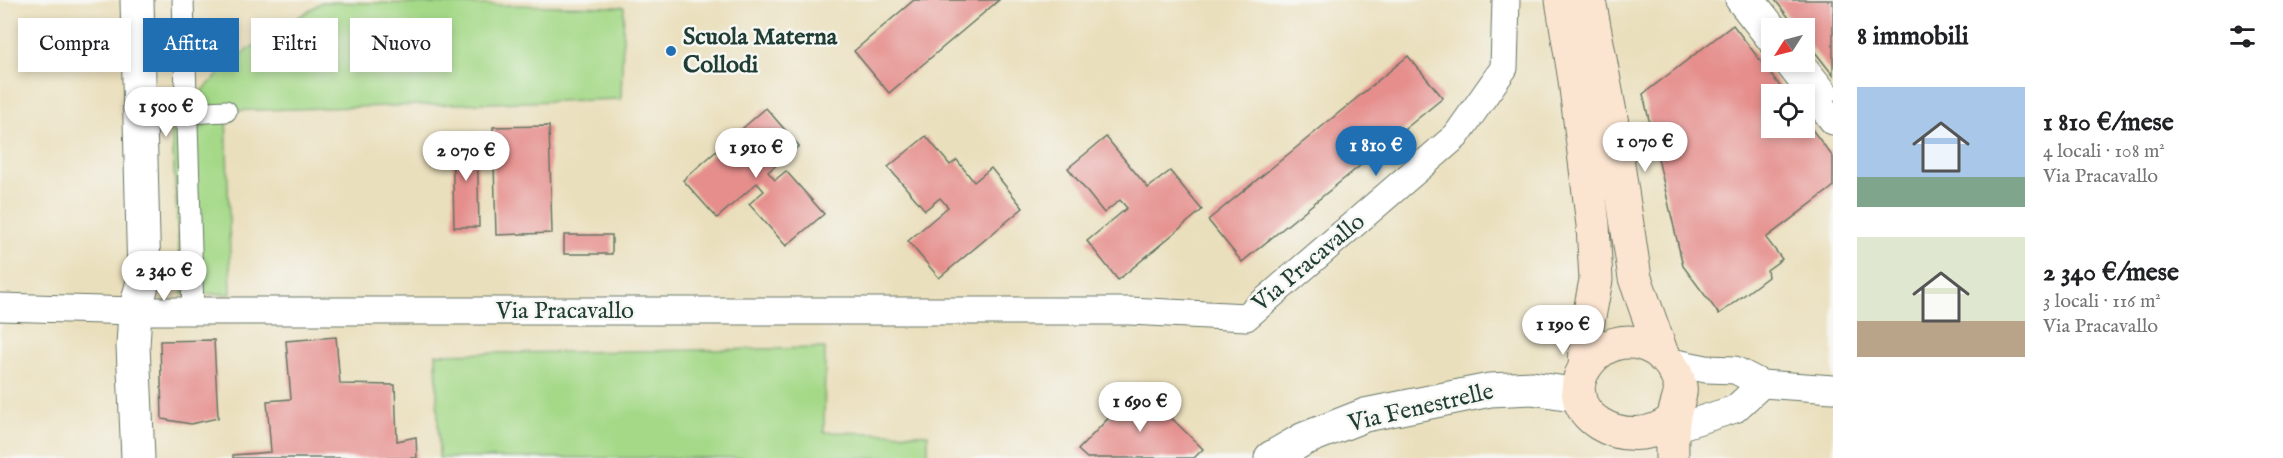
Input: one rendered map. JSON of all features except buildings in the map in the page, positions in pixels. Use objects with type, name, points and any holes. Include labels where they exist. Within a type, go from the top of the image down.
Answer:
[{"type":"main road","points":[[1562,0],[1575,80],[1593,225],[1596,280],[1587,327],[1582,410],[1589,423],[1612,448],[1670,434],[1680,388],[1635,278],[1611,118],[1589,0]]},
{"type":"main road","points":[[1582,382],[1602,350],[1617,343],[1634,342],[1650,345],[1667,359]]},
{"type":"street","points":[[137,0],[144,278],[135,311],[133,346],[138,458]]},
{"type":"street","points":[[183,0],[193,311]]},
{"type":"street","name":"Via Pracavallo","points":[[0,308],[135,311],[1130,311],[1246,317],[1456,135],[1504,68],[1506,0]]},
{"type":"street","points":[[1739,0],[1761,28]]},
{"type":"street","points":[[1795,72],[1833,121]]},
{"type":"street","points":[[188,113],[226,111]]},
{"type":"street","points":[[1667,359],[1706,369],[1735,370],[1762,384],[1833,389]]},
{"type":"street","name":"Via Fenestrelle","points":[[1271,458],[1304,440],[1365,415],[1490,390],[1582,382]]},
{"type":"street","points":[[1670,434],[1735,409],[1762,384]]},
{"type":"lane","points":[[1760,0],[1774,18]]},
{"type":"lane","points":[[1815,71],[1833,93]]},
{"type":"green space","points":[[322,2],[624,7],[621,99],[226,111],[231,294],[182,294],[171,122],[221,72],[239,72],[239,55],[251,48],[251,72],[338,72],[338,18],[297,18]]},
{"type":"green space","points":[[825,348],[824,432],[928,434],[928,458],[439,458],[436,354]]},
{"type":"place","name":"Scuola Materna Collodi","points":[[671,51]]}]
